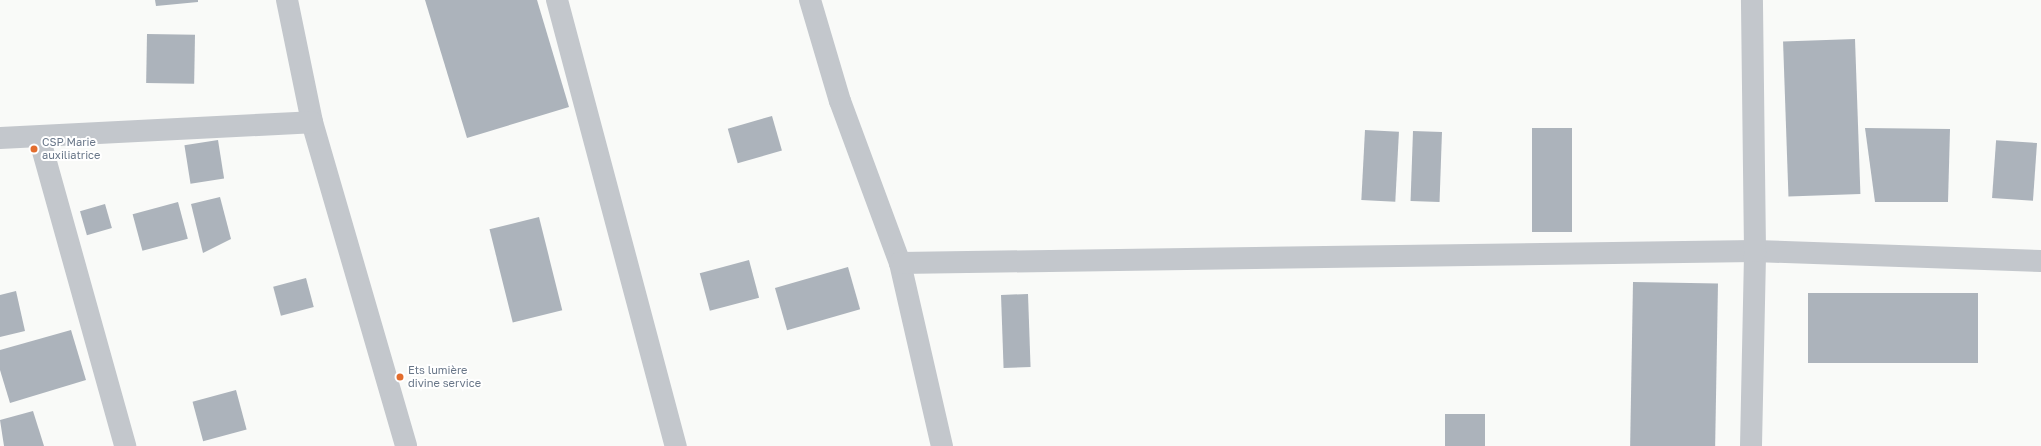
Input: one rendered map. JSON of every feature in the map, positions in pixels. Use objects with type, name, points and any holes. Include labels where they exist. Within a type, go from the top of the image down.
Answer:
[{"type":"street","points":[[287,0],[312,122],[406,446]]},
{"type":"street","points":[[558,0],[676,446]]},
{"type":"street","points":[[810,0],[840,101],[900,263],[942,446]]},
{"type":"street","points":[[1751,446],[1755,251],[1752,0]]},
{"type":"street","points":[[0,138],[312,122]]},
{"type":"street","points":[[39,137],[125,446]]},
{"type":"street","points":[[900,263],[1755,251],[2041,261]]},
{"type":"building","points":[[155,0],[198,0],[198,2],[156,6]]},
{"type":"building","points":[[425,0],[537,0],[569,107],[467,138]]},
{"type":"building","points":[[147,34],[195,35],[194,84],[146,83]]},
{"type":"building","points":[[1855,39],[1860,194],[1788,196],[1783,42]]},
{"type":"building","points":[[772,116],[782,151],[738,163],[728,129]]},
{"type":"building","points":[[1532,128],[1572,128],[1572,232],[1532,232]]},
{"type":"building","points":[[1865,128],[1950,129],[1948,202],[1875,202]]},
{"type":"building","points":[[1365,130],[1399,132],[1395,202],[1361,200]]},
{"type":"building","points":[[1413,131],[1442,132],[1440,202],[1411,201]]},
{"type":"building","points":[[218,140],[224,179],[191,184],[184,145]]},
{"type":"building","points":[[1996,140],[2037,143],[2033,201],[1992,198]]},
{"type":"building","points":[[220,197],[231,239],[203,253],[191,204]]},
{"type":"building","points":[[178,202],[188,239],[142,251],[133,214]]},
{"type":"building","points":[[105,204],[112,228],[87,235],[80,211]]},
{"type":"building","points":[[539,217],[562,310],[513,322],[490,229]]},
{"type":"building","points":[[749,260],[759,298],[710,311],[700,273]]},
{"type":"building","points":[[848,267],[860,309],[787,330],[775,288]]},
{"type":"building","points":[[306,278],[314,307],[281,316],[273,287]]},
{"type":"building","points":[[1633,282],[1718,283],[1715,446],[1630,446]]},
{"type":"building","points":[[16,291],[25,331],[0,337],[0,295]]},
{"type":"building","points":[[1808,293],[1978,293],[1978,363],[1808,363]]},
{"type":"building","points":[[1028,294],[1031,367],[1004,368],[1001,295]]},
{"type":"building","points":[[71,330],[86,380],[10,403],[0,370],[0,350]]},
{"type":"building","points":[[236,390],[247,430],[203,441],[193,402]]},
{"type":"building","points":[[33,411],[44,446],[4,446],[0,420]]},
{"type":"building","points":[[1445,414],[1485,414],[1485,446],[1445,446]]},
{"type":"place","name":"CSP Marie auxiliatrice","points":[[34,149]]},
{"type":"place","name":"Ets lumière divine service","points":[[400,377]]}]
